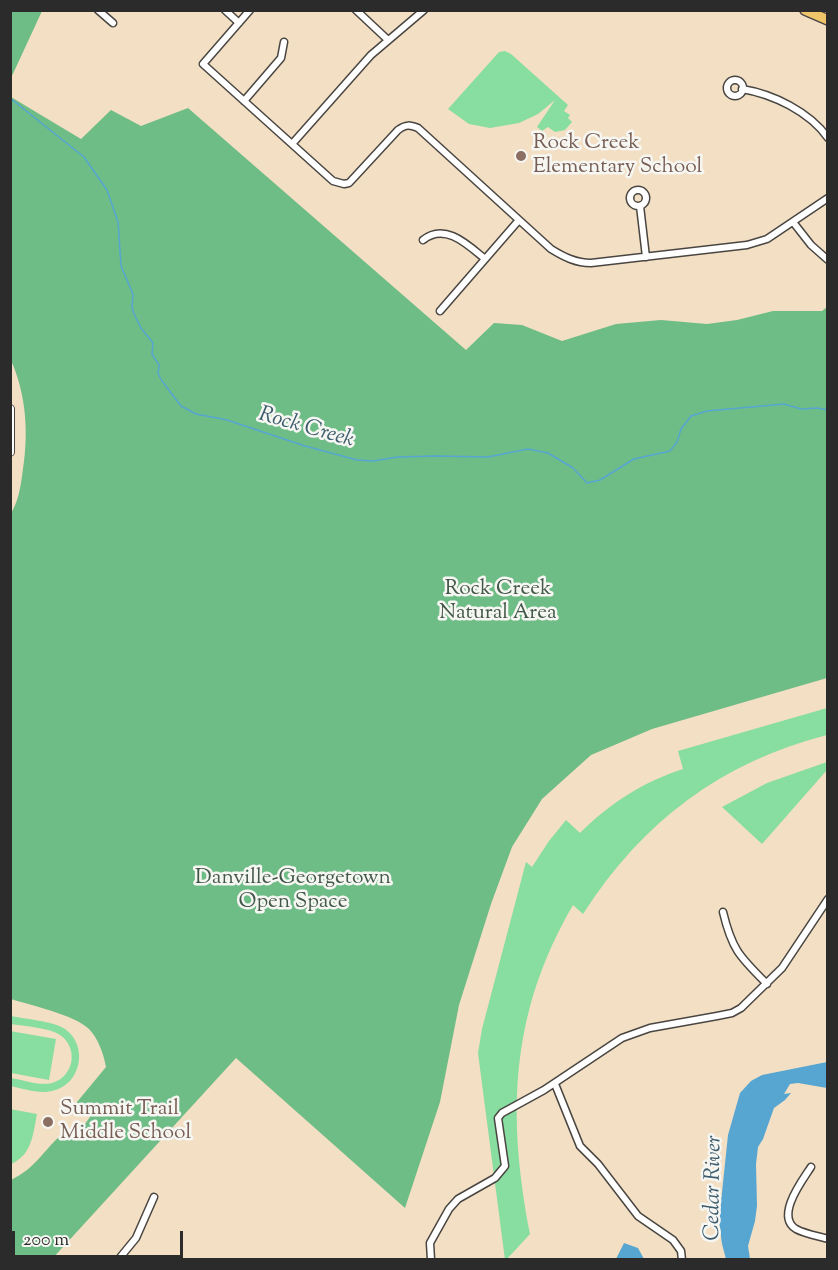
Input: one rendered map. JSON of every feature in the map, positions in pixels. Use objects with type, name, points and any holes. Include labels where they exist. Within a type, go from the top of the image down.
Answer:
[{"type":"main road","points":[[805,10],[828,20]]},
{"type":"street","points":[[98,10],[112,23]]},
{"type":"street","points":[[225,10],[239,23]]},
{"type":"street","points":[[250,10],[203,64],[333,181],[349,183],[398,130],[411,125],[418,128],[551,249],[580,263],[758,243],[828,198]]},
{"type":"street","points":[[356,10],[388,40]]},
{"type":"street","points":[[292,144],[371,55],[424,10]]},
{"type":"street","points":[[244,101],[281,58],[284,42]]},
{"type":"street","points":[[742,89],[796,109],[810,117],[828,138]]},
{"type":"street","points":[[640,206],[646,257]]},
{"type":"street","points":[[440,311],[519,220]]},
{"type":"street","points":[[793,222],[810,244],[828,260]]},
{"type":"street","points":[[423,240],[431,234],[446,234],[465,243],[485,259]]},
{"type":"street","points":[[10,409],[10,453]]},
{"type":"street","points":[[430,1260],[430,1243],[449,1209],[458,1199],[495,1178],[504,1166],[498,1118],[502,1113],[555,1084],[622,1038],[650,1028],[732,1013],[746,1004],[782,968],[828,899]]},
{"type":"street","points":[[723,912],[733,945],[747,964],[767,984]]},
{"type":"street","points":[[555,1084],[580,1146],[598,1164],[638,1216],[673,1240],[681,1251],[682,1260]]},
{"type":"street","points":[[811,1167],[792,1196],[788,1216],[795,1228],[828,1239]]},
{"type":"street","points":[[118,1260],[136,1238],[154,1197]]},
{"type":"green space","points":[[10,11],[42,11],[11,78]]},
{"type":"green space","points":[[505,51],[568,105],[564,111],[570,115],[568,118],[572,122],[565,130],[555,132],[548,127],[542,131],[537,127],[555,100],[538,114],[519,123],[490,128],[469,124],[448,109],[499,52]]},
{"type":"green space","points":[[11,97],[81,139],[111,110],[141,126],[188,108],[466,350],[494,323],[522,325],[562,341],[616,324],[661,320],[707,324],[737,320],[773,311],[822,311],[827,307],[827,678],[652,729],[591,755],[542,799],[512,847],[491,904],[459,1005],[440,1102],[405,1208],[236,1058],[52,1259],[11,1259],[11,1180],[34,1164],[60,1136],[76,1126],[85,1124],[92,1114],[79,1110],[77,1102],[106,1067],[98,1042],[89,1029],[74,1019],[11,999],[10,515],[17,501],[20,486],[26,430],[20,386],[10,358]]},
{"type":"green space","points":[[827,708],[827,735],[752,761],[687,800],[631,851],[583,914],[573,905],[552,945],[536,985],[526,1025],[519,1065],[517,1106],[518,1147],[530,1234],[505,1260],[478,1053],[482,1029],[526,862],[532,867],[566,820],[580,833],[615,803],[654,780],[683,769],[678,751]]},
{"type":"green space","points":[[827,762],[827,770],[762,844],[722,807],[767,783]]},
{"type":"green space","points":[[11,1016],[53,1024],[65,1029],[73,1036],[79,1055],[75,1073],[70,1081],[62,1087],[47,1092],[11,1086],[11,1078],[42,1084],[59,1080],[69,1069],[72,1054],[70,1047],[60,1035],[44,1029],[11,1024]]},
{"type":"green space","points":[[10,1031],[56,1039],[49,1080],[11,1073]]},
{"type":"green space","points":[[10,1109],[37,1114],[33,1136],[27,1149],[18,1160],[11,1164]]},
{"type":"water","points":[[827,1062],[827,1088],[798,1083],[790,1084],[784,1094],[791,1093],[774,1108],[758,1147],[757,1206],[748,1246],[750,1259],[726,1259],[719,1221],[728,1135],[740,1093],[751,1081],[762,1075]]},
{"type":"water","points":[[624,1243],[638,1248],[644,1259],[616,1259]]},
{"type":"waterway","name":"Rock Creek","points":[[10,98],[84,157],[107,190],[118,222],[121,266],[133,294],[134,314],[141,328],[153,343],[152,354],[159,365],[158,374],[162,381],[181,406],[196,414],[227,420],[305,446],[357,460],[373,461],[397,457],[436,456],[488,457],[528,449],[548,453],[573,468],[587,483],[600,480],[634,459],[670,451],[677,442],[681,429],[691,416],[707,411],[784,404],[801,409],[828,410]]},
{"type":"place","name":"Rock Creek Elementary School","points":[[521,156]]},
{"type":"place","name":"Summit Trail Middle School","points":[[48,1122]]},
{"type":"park label","name":"Rock Creek Natural Area","points":[[498,602]]},
{"type":"park label","name":"Danville-Georgetown Open Space","points":[[293,891]]},
{"type":"water label","name":"Cedar River","points":[[715,1188]]}]
